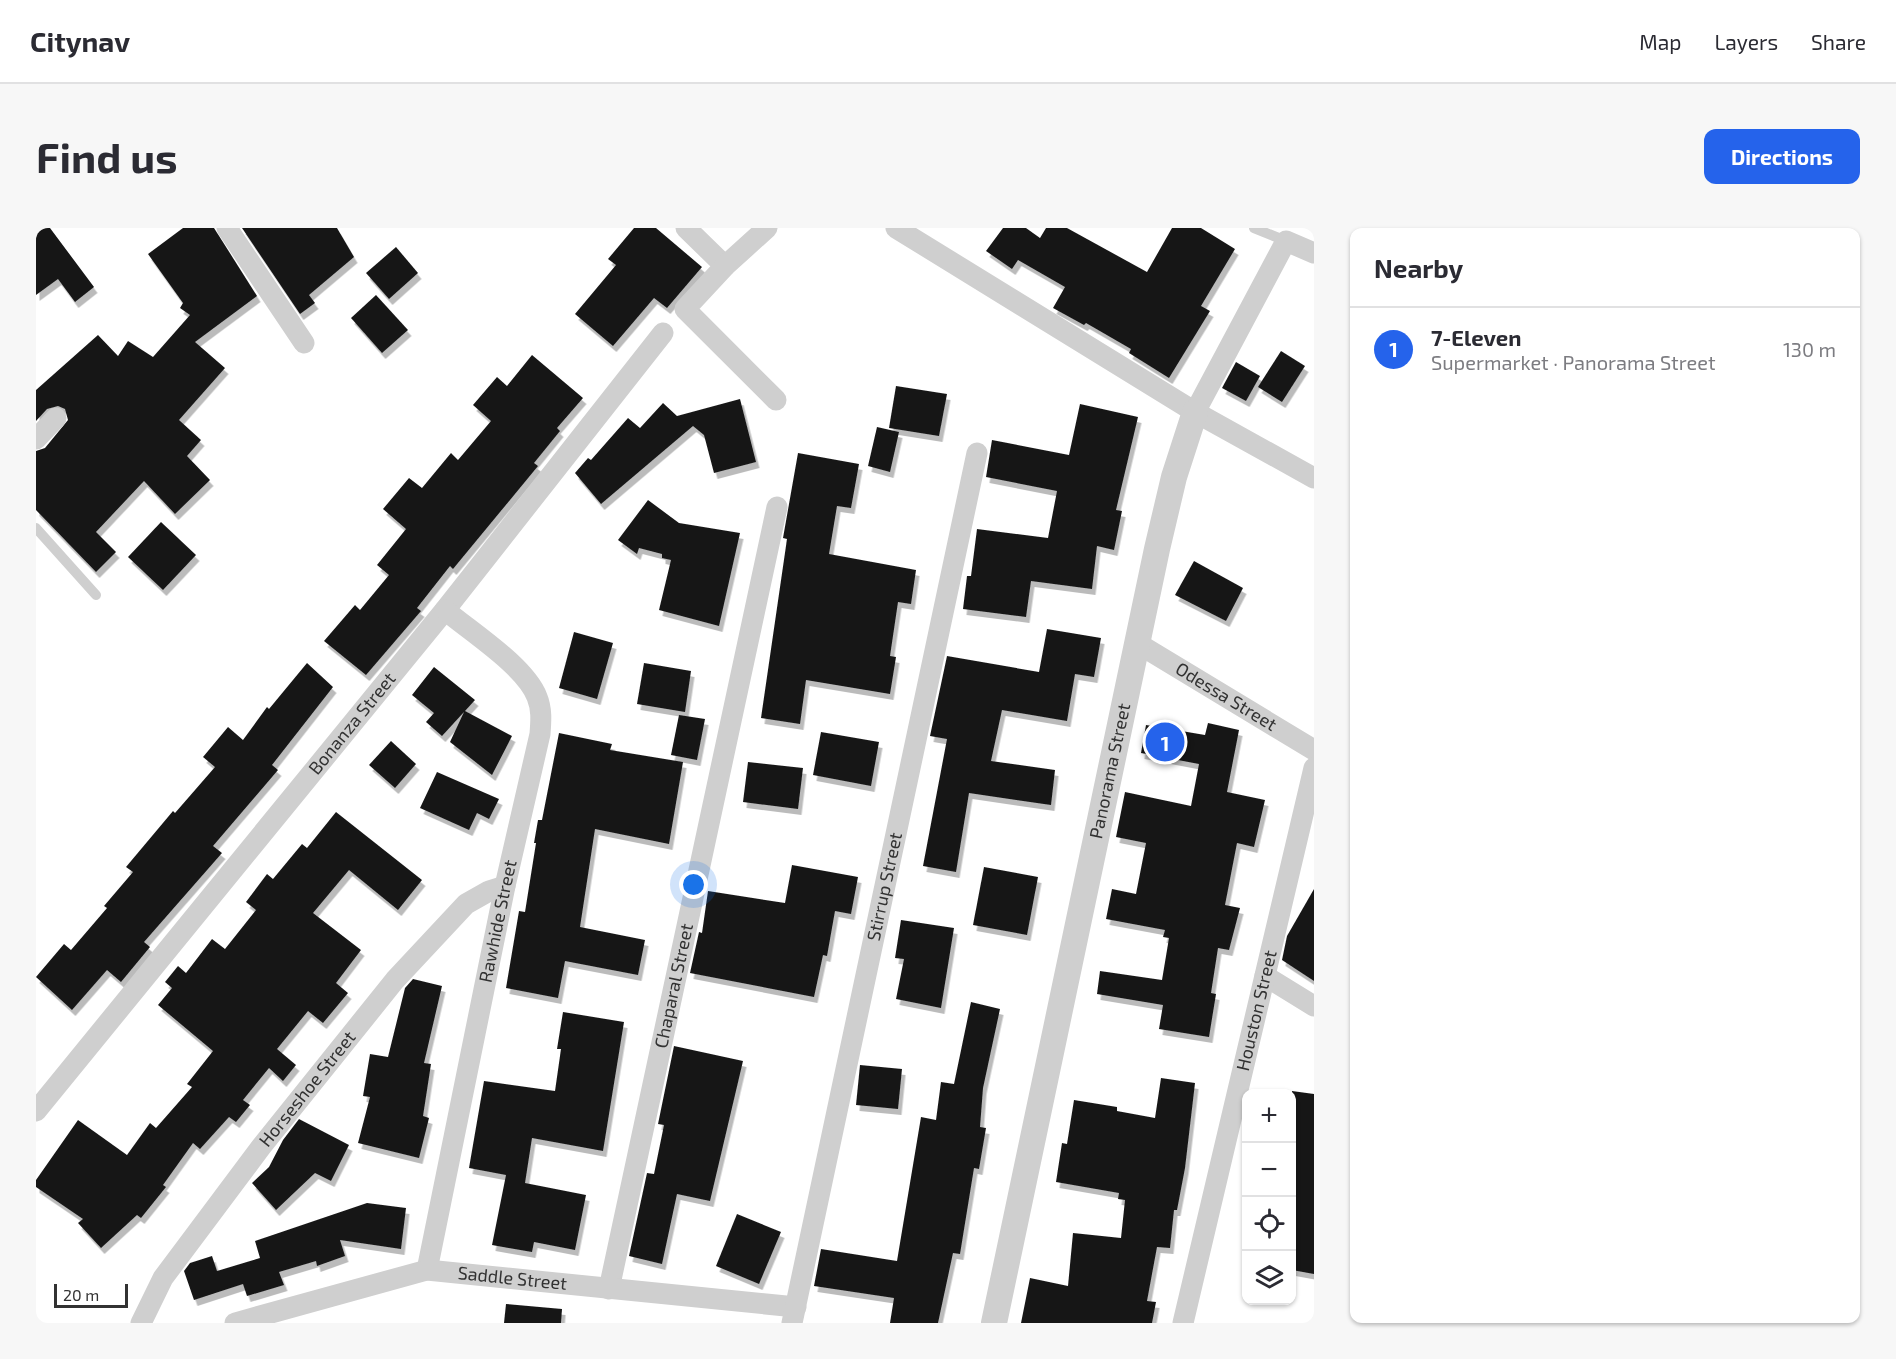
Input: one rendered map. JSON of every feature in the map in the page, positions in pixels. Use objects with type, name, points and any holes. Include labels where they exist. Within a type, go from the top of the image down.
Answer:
[{"type":"street","points":[[227,228],[304,344]]},
{"type":"street","points":[[686,228],[725,266]]},
{"type":"street","points":[[767,228],[725,266],[686,307],[686,311],[776,400]]},
{"type":"street","points":[[896,228],[1195,412],[1314,478]]},
{"type":"street","points":[[1286,240],[1314,253]]},
{"type":"street","name":"Panorama Street","points":[[994,1323],[1174,477],[1195,412],[1286,240]]},
{"type":"street","name":"Bonanza Street","points":[[36,1111],[445,610],[663,333]]},
{"type":"street","points":[[36,439],[56,418]]},
{"type":"street","name":"Stirrup Street","points":[[794,1315],[977,453]]},
{"type":"street","name":"Chaparal Street","points":[[609,1289],[777,507]]},
{"type":"street","name":"Rawhide Street","points":[[427,1270],[505,886],[540,734],[541,714],[536,696],[524,678],[445,610]]},
{"type":"street","name":"Odessa Street","points":[[1137,643],[1314,750]]},
{"type":"street","name":"Houston Street","points":[[1183,1323],[1314,768]]},
{"type":"street","name":"Horseshoe Street","points":[[141,1323],[162,1278],[261,1147],[395,980],[466,904],[489,891],[505,886]]},
{"type":"street","points":[[1265,976],[1314,1006]]},
{"type":"street","name":"Saddle Street","points":[[236,1323],[427,1270],[609,1289],[794,1315]]},
{"type":"lane","points":[[1254,228],[1286,240]]},
{"type":"lane","points":[[36,528],[96,595]]},
{"type":"building","points":[[42,228],[50,228],[94,287],[75,302],[58,279],[36,295],[36,232]]},
{"type":"building","points":[[183,228],[214,228],[257,296],[195,342],[225,368],[179,420],[201,440],[187,456],[210,480],[175,514],[144,481],[96,532],[116,552],[96,572],[36,510],[36,451],[45,448],[68,420],[65,409],[58,406],[47,409],[36,421],[36,390],[98,335],[118,356],[128,341],[153,357],[190,315],[180,308],[183,303],[148,254]]},
{"type":"building","points":[[242,228],[337,228],[354,257],[309,295],[315,303],[300,314]]},
{"type":"building","points":[[634,228],[656,228],[702,267],[667,308],[654,298],[613,346],[575,314],[616,265],[608,259]]},
{"type":"building","points":[[1003,228],[1026,228],[1040,238],[1046,228],[1067,228],[1147,272],[1172,228],[1201,228],[1235,249],[1201,306],[1210,311],[1169,378],[1129,353],[1131,349],[1086,323],[1084,325],[1053,308],[1065,287],[1018,260],[1012,269],[986,251]]},
{"type":"building","points":[[396,247],[418,273],[389,299],[366,273]]},
{"type":"building","points":[[376,295],[408,330],[382,353],[351,318]]},
{"type":"building","points":[[1281,351],[1305,366],[1282,402],[1258,387]]},
{"type":"building","points":[[532,355],[583,398],[557,428],[560,431],[534,463],[538,466],[453,569],[450,566],[417,608],[421,611],[366,675],[324,641],[355,605],[360,610],[389,575],[377,565],[406,529],[383,509],[409,478],[422,488],[451,453],[458,460],[491,421],[473,405],[497,377],[507,386]]},
{"type":"building","points":[[1236,362],[1260,376],[1246,401],[1222,388]]},
{"type":"building","points":[[896,386],[947,394],[939,436],[889,428]]},
{"type":"building","points":[[740,399],[756,462],[714,473],[704,435],[693,426],[601,504],[575,473],[588,458],[591,460],[628,418],[640,428],[663,403],[677,416]]},
{"type":"building","points":[[1080,404],[1138,417],[1116,510],[1122,511],[1114,550],[1097,546],[1092,589],[1031,581],[1026,617],[963,609],[967,576],[971,576],[977,529],[1048,538],[1057,491],[986,477],[992,440],[1069,455]]},
{"type":"building","points":[[877,427],[899,432],[890,472],[868,466]]},
{"type":"building","points":[[798,453],[859,464],[851,508],[837,506],[829,554],[916,570],[911,604],[898,602],[890,656],[896,657],[890,694],[806,680],[800,724],[761,718],[787,539],[783,538]]},
{"type":"building","points":[[648,500],[679,523],[740,533],[719,626],[659,610],[671,560],[662,558],[662,554],[639,548],[637,554],[618,540]]},
{"type":"building","points":[[161,522],[196,555],[163,590],[128,557]]},
{"type":"building","points":[[1194,561],[1243,588],[1226,621],[1175,595]]},
{"type":"building","points":[[1047,629],[1101,638],[1094,677],[1075,674],[1067,721],[1002,710],[991,761],[1055,770],[1051,805],[969,793],[956,872],[923,866],[947,739],[930,736],[947,656],[1039,672]]},
{"type":"building","points":[[574,632],[613,643],[597,699],[559,688]]},
{"type":"building","points":[[307,663],[333,687],[272,765],[278,770],[213,846],[222,853],[144,942],[150,947],[121,982],[107,970],[72,1010],[36,977],[64,944],[71,950],[107,908],[104,906],[133,872],[126,867],[173,811],[175,813],[215,767],[203,757],[228,727],[243,740],[267,707],[269,709]]},
{"type":"building","points":[[644,663],[691,671],[685,712],[637,704]]},
{"type":"building","points":[[434,667],[475,700],[465,711],[512,736],[492,775],[450,742],[464,712],[442,736],[426,722],[434,713],[412,695]]},
{"type":"building","points":[[679,715],[705,719],[697,760],[671,755]]},
{"type":"building","points":[[1208,723],[1239,730],[1227,792],[1265,800],[1254,847],[1237,843],[1225,905],[1240,908],[1229,950],[1218,948],[1211,993],[1216,994],[1209,1037],[1159,1029],[1163,1005],[1097,994],[1100,971],[1162,980],[1169,938],[1163,937],[1165,930],[1106,919],[1112,889],[1136,894],[1146,843],[1116,837],[1125,792],[1191,806],[1199,764],[1141,753],[1146,725],[1205,735]]},
{"type":"building","points":[[821,732],[879,742],[871,786],[813,775]]},
{"type":"building","points":[[559,733],[612,744],[610,750],[683,762],[669,844],[595,829],[580,927],[645,940],[638,975],[565,961],[558,998],[506,988],[519,911],[525,912],[538,820],[542,820]]},
{"type":"building","points":[[391,741],[416,764],[395,788],[369,765]]},
{"type":"building","points":[[748,762],[803,768],[798,809],[743,802]]},
{"type":"building","points":[[437,772],[499,799],[489,819],[477,813],[469,830],[420,808]]},
{"type":"building","points":[[336,812],[422,880],[398,910],[349,870],[313,913],[361,950],[336,983],[348,993],[323,1023],[308,1011],[277,1049],[296,1065],[283,1081],[269,1068],[243,1100],[250,1105],[236,1122],[229,1117],[200,1149],[193,1143],[163,1185],[166,1187],[141,1218],[137,1215],[101,1248],[78,1223],[83,1219],[36,1187],[36,1180],[78,1120],[127,1155],[150,1123],[156,1128],[192,1087],[187,1084],[213,1051],[158,1005],[172,988],[165,982],[178,966],[186,973],[212,939],[225,949],[256,910],[246,902],[267,874],[273,879],[302,844],[307,848]]},
{"type":"building","points":[[792,865],[858,877],[851,914],[835,911],[827,956],[823,955],[814,997],[690,973],[699,932],[702,933],[708,891],[785,903]]},
{"type":"building","points":[[984,867],[1038,877],[1027,935],[973,925]]},
{"type":"building","points":[[1314,889],[1314,981],[1282,960],[1287,936]]},
{"type":"building","points":[[901,920],[954,928],[941,1008],[896,999],[904,959],[895,958]]},
{"type":"building","points":[[413,979],[442,986],[424,1063],[431,1064],[423,1116],[429,1118],[419,1158],[358,1143],[370,1097],[363,1096],[370,1054],[388,1057],[405,988]]},
{"type":"building","points":[[971,1002],[1000,1009],[983,1088],[980,1127],[986,1128],[979,1169],[974,1168],[960,1254],[953,1253],[938,1323],[890,1323],[894,1298],[814,1286],[821,1249],[897,1261],[921,1117],[936,1120],[941,1082],[954,1084]]},
{"type":"building","points":[[563,1012],[624,1022],[603,1151],[532,1138],[525,1183],[586,1195],[575,1250],[534,1242],[532,1252],[492,1245],[506,1175],[469,1168],[484,1081],[555,1091],[561,1049],[557,1049]]},
{"type":"building","points":[[674,1046],[743,1061],[710,1201],[677,1194],[662,1264],[629,1256],[647,1173],[654,1174],[664,1125],[658,1124]]},
{"type":"building","points":[[860,1065],[902,1069],[898,1109],[856,1105]]},
{"type":"building","points":[[1161,1078],[1195,1083],[1185,1168],[1177,1210],[1174,1210],[1170,1248],[1157,1247],[1147,1301],[1156,1302],[1152,1323],[1021,1323],[1030,1278],[1068,1286],[1073,1233],[1121,1238],[1125,1200],[1118,1199],[1119,1193],[1056,1182],[1062,1143],[1067,1144],[1074,1100],[1117,1107],[1117,1111],[1155,1118]]},
{"type":"building","points":[[1296,1092],[1314,1094],[1314,1274],[1296,1271]]},
{"type":"building","points":[[299,1119],[349,1145],[331,1181],[315,1173],[276,1210],[252,1183],[269,1167],[283,1140]]},
{"type":"building","points":[[367,1203],[406,1208],[401,1249],[340,1240],[345,1256],[317,1266],[316,1261],[279,1272],[284,1285],[247,1296],[243,1284],[194,1300],[184,1271],[190,1263],[212,1256],[217,1271],[260,1258],[255,1241]]},
{"type":"building","points":[[737,1214],[781,1232],[759,1284],[716,1266]]},
{"type":"building","points":[[506,1304],[562,1309],[561,1323],[504,1323]]},
{"type":"place","name":"7-Eleven","points":[[1165,742]]}]
